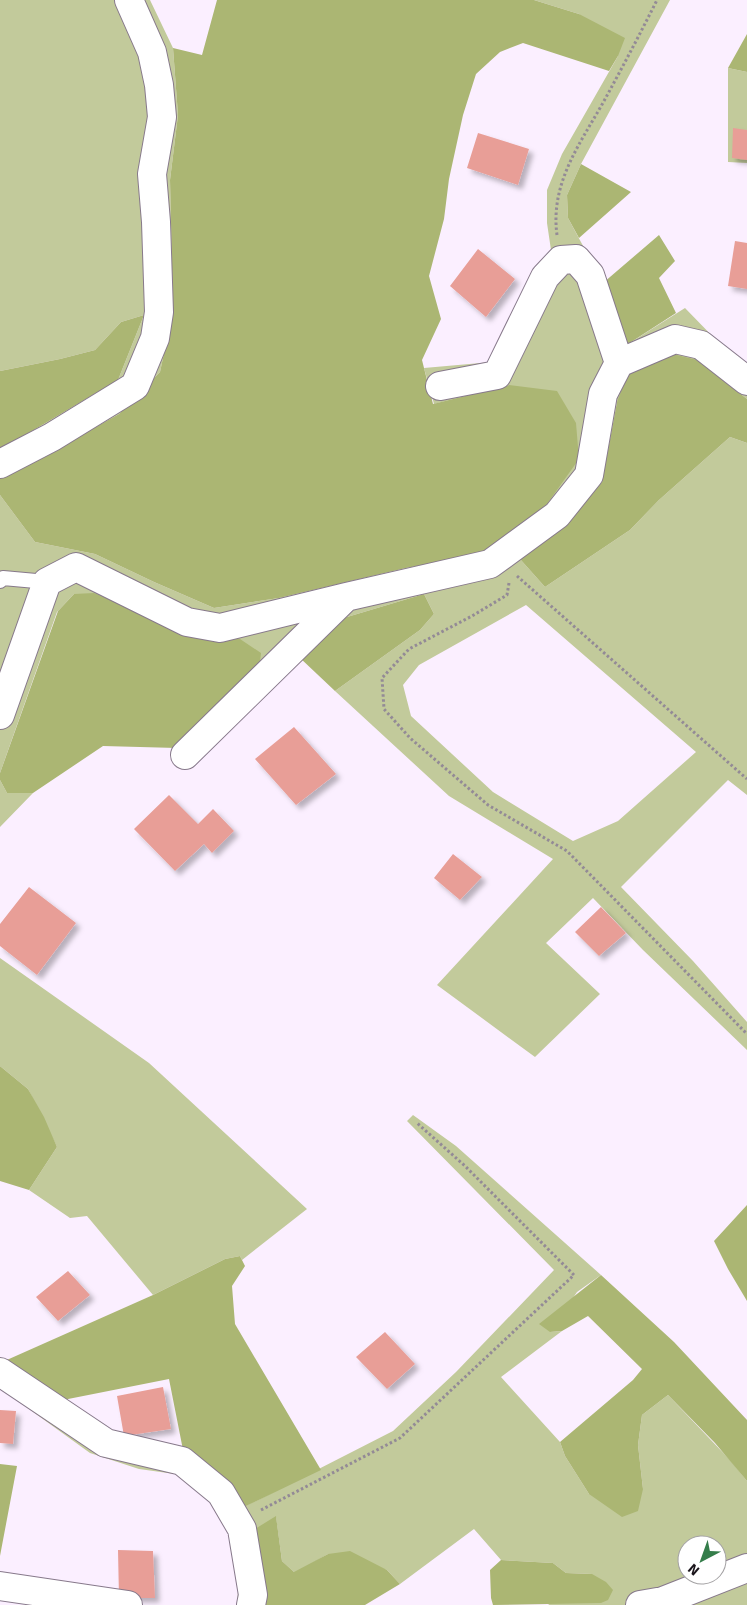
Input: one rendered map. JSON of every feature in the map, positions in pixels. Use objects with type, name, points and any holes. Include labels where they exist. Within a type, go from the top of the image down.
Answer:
[{"type":"street","points":[[0,464],[52,438],[135,386],[155,338],[159,312],[152,174],[162,117],[159,85],[152,52],[130,0]]},
{"type":"street","points":[[440,386],[497,375],[545,276],[561,260],[576,259],[590,275],[619,363]]},
{"type":"street","points":[[0,715],[47,582],[76,567],[187,622],[220,628],[346,597],[490,564],[507,562],[557,515],[589,475],[603,394],[619,363],[675,338],[701,345],[747,381]]},
{"type":"street","points":[[185,755],[346,597]]},
{"type":"street","points":[[0,1372],[106,1443],[182,1461],[221,1493],[242,1528],[253,1595],[251,1605]]},
{"type":"street","points":[[640,1605],[664,1602],[747,1568]]},
{"type":"street","points":[[0,1586],[128,1605]]},
{"type":"lane","points":[[0,581],[3,578],[47,582]]},
{"type":"path","points":[[561,260],[556,222],[559,189],[572,156],[604,102],[657,0]]},
{"type":"path","points":[[507,562],[747,779]]},
{"type":"path","points":[[507,562],[507,595],[472,616],[409,649],[382,678],[384,709],[410,738],[488,805],[566,851],[747,1034]]},
{"type":"path","points":[[238,1522],[400,1438],[574,1275],[466,1166],[417,1124]]},
{"type":"green space","points":[[0,0],[150,0],[173,48],[178,115],[170,180],[173,311],[160,372],[119,414],[51,452],[0,450],[118,380],[144,315],[121,322],[95,350],[0,371]]},
{"type":"green space","points":[[217,0],[534,0],[579,14],[625,38],[618,56],[609,71],[523,43],[500,52],[476,74],[463,115],[449,179],[444,219],[429,276],[441,319],[422,360],[433,404],[509,385],[557,391],[576,423],[579,459],[547,504],[490,553],[406,568],[279,598],[214,608],[95,554],[35,542],[0,495],[0,477],[51,452],[119,414],[160,372],[173,311],[170,180],[178,115],[173,48],[202,55]]},
{"type":"green space","points":[[534,0],[670,0],[581,164],[567,195],[568,218],[603,283],[628,344],[685,308],[720,344],[747,367],[747,399],[697,360],[617,402],[602,482],[568,522],[520,559],[545,587],[630,530],[659,500],[730,437],[747,443],[747,795],[728,780],[621,887],[693,961],[747,1022],[747,1050],[643,950],[593,898],[546,943],[600,994],[535,1057],[437,985],[553,859],[449,796],[335,691],[420,630],[434,614],[424,594],[337,620],[191,762],[202,638],[74,594],[57,612],[0,773],[0,495],[35,542],[95,554],[214,608],[279,598],[406,568],[490,553],[509,385],[434,404],[424,368],[492,362],[532,277],[551,250],[547,223],[547,190],[562,154],[618,56],[579,14]],"holes":[[[526,605],[696,752],[618,821],[573,841],[493,792],[411,716],[403,685],[419,665]]]},
{"type":"green space","points":[[747,34],[747,72],[728,68]]},
{"type":"green space","points":[[728,68],[747,72],[747,163],[728,162]]},
{"type":"green space","points":[[581,164],[631,192],[579,238],[568,218],[567,195]]},
{"type":"green space","points":[[659,235],[675,261],[659,278],[676,313],[628,344],[603,283]]},
{"type":"green space","points":[[144,315],[118,380],[0,450],[0,371],[95,350],[121,322]]},
{"type":"green space","points":[[669,353],[697,360],[747,399],[747,443],[730,437],[659,500],[630,530],[545,587],[520,559],[568,522],[602,482],[617,402],[627,375]]},
{"type":"green space","points":[[94,593],[202,638],[240,639],[261,653],[259,671],[177,748],[103,746],[33,793],[7,793],[0,780],[0,773],[58,611],[74,594]]},
{"type":"green space","points":[[424,594],[434,614],[420,630],[335,691],[299,657],[337,620]]},
{"type":"green space","points":[[0,780],[7,793],[33,793],[0,827]]},
{"type":"green space","points":[[0,958],[149,1063],[307,1209],[242,1260],[240,1256],[225,1259],[153,1295],[87,1216],[70,1218],[29,1190],[57,1147],[28,1089],[0,1066]]},
{"type":"green space","points":[[0,1066],[28,1089],[44,1117],[57,1147],[29,1190],[0,1181]]},
{"type":"green space","points":[[413,1115],[456,1146],[601,1275],[577,1292],[550,1332],[562,1331],[501,1377],[560,1442],[565,1456],[589,1494],[643,1489],[638,1445],[642,1415],[668,1395],[730,1460],[747,1481],[747,1605],[548,1605],[592,1574],[566,1573],[553,1563],[501,1560],[474,1529],[400,1584],[387,1570],[328,1554],[295,1573],[282,1561],[276,1517],[260,1605],[237,1605],[240,1565],[217,1505],[175,1474],[139,1469],[90,1453],[0,1388],[58,1401],[242,1508],[393,1431],[456,1372],[554,1270],[407,1121]]},
{"type":"green space","points":[[747,1205],[747,1301],[714,1241]]},
{"type":"green space","points":[[240,1256],[245,1266],[232,1286],[235,1324],[321,1470],[242,1508],[183,1450],[169,1379],[58,1401],[0,1363],[153,1295],[225,1259]]},
{"type":"green space","points":[[601,1275],[674,1342],[747,1420],[747,1481],[715,1443],[668,1395],[642,1415],[638,1445],[643,1489],[638,1511],[622,1517],[589,1494],[565,1456],[560,1442],[633,1380],[642,1369],[588,1316],[562,1331],[550,1332],[539,1324]]},
{"type":"green space","points":[[0,1464],[17,1466],[0,1556]]},
{"type":"green space","points":[[276,1516],[282,1561],[294,1572],[328,1554],[350,1551],[387,1570],[400,1584],[365,1605],[260,1605],[255,1529]]},
{"type":"green space","points":[[501,1560],[553,1563],[566,1573],[592,1574],[606,1582],[613,1590],[608,1600],[601,1603],[493,1605],[490,1570]]},
{"type":"building","points":[[733,128],[747,130],[747,160],[732,158]]},
{"type":"building","points":[[478,133],[529,149],[518,185],[467,168]]},
{"type":"building","points":[[735,241],[747,243],[747,289],[728,286]]},
{"type":"building","points":[[478,249],[515,279],[486,317],[450,286]]},
{"type":"building","points":[[294,727],[336,774],[296,805],[255,759]]},
{"type":"building","points":[[169,795],[198,824],[213,809],[234,831],[212,853],[204,844],[175,871],[134,829]]},
{"type":"building","points":[[453,854],[482,877],[460,900],[434,878]]},
{"type":"building","points":[[29,887],[76,923],[37,975],[0,946],[0,924]]},
{"type":"building","points":[[601,907],[626,933],[599,956],[575,932]]},
{"type":"building","points":[[68,1271],[90,1295],[58,1321],[36,1297]]},
{"type":"building","points":[[385,1332],[415,1364],[387,1389],[356,1357]]},
{"type":"building","points":[[163,1387],[171,1429],[124,1436],[117,1396]]},
{"type":"building","points":[[0,1410],[16,1411],[13,1444],[0,1443]]},
{"type":"building","points":[[118,1550],[153,1551],[155,1598],[119,1598]]}]
